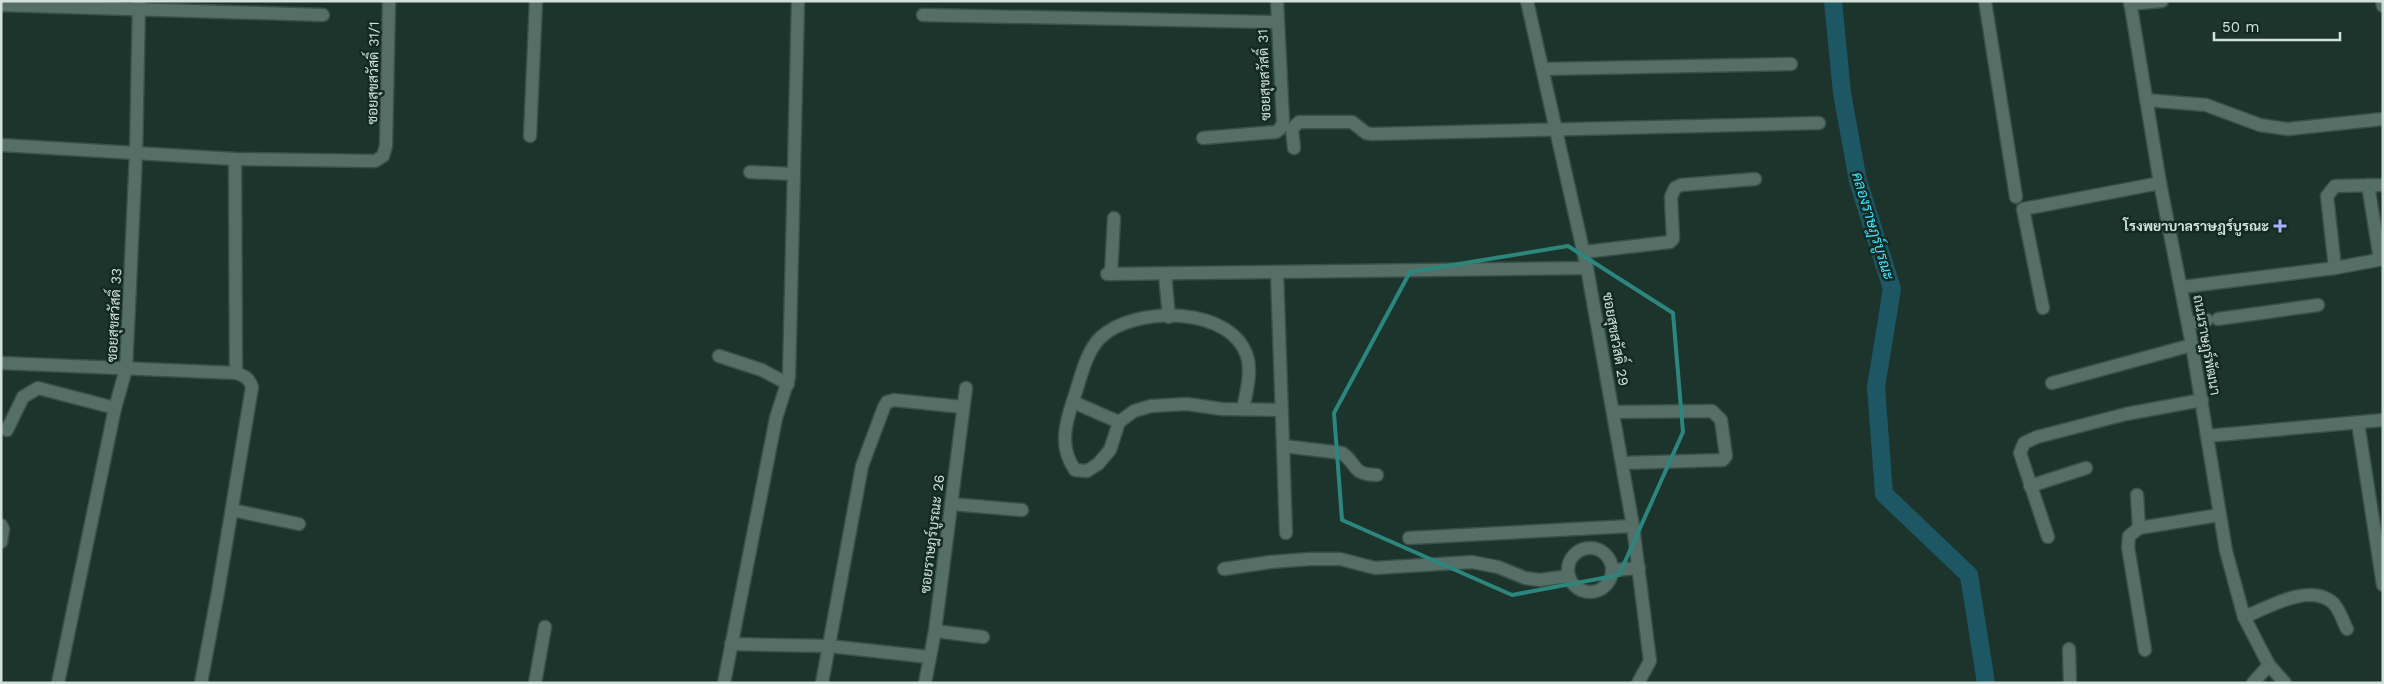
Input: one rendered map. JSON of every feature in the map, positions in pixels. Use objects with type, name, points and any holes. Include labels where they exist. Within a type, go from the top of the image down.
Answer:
[{"type":"street","name":"ซอยสุขสวัสดิ์ 31/1","points":[[235,159],[375,161],[383,156],[386,146],[389,1]]},
{"type":"street","points":[[530,136],[536,1]]},
{"type":"street","points":[[724,683],[776,418],[788,384],[798,1]]},
{"type":"street","name":"ซอยสุขสวัสดิ์ 31","points":[[1204,138],[1276,132],[1280,129],[1283,122],[1277,1]]},
{"type":"street","name":"ซอยสุขสวัสดิ์ 29","points":[[1527,1],[1588,268],[1614,412],[1639,568],[1650,661],[1638,683]]},
{"type":"street","points":[[1985,1],[2016,197]]},
{"type":"street","points":[[2130,2],[2162,1]]},
{"type":"street","points":[[2382,1],[2383,6]]},
{"type":"street","name":"ถนนราษฎร์พัฒนา","points":[[2130,2],[2160,183],[2182,287],[2202,400],[2219,515],[2244,617],[2270,665],[2285,683]]},
{"type":"street","points":[[1,5],[254,7],[323,14]]},
{"type":"street","name":"ซอยสุขสวัสดิ์ 33","points":[[58,683],[115,408],[126,369],[136,154],[139,5]]},
{"type":"street","points":[[923,15],[1277,22]]},
{"type":"street","points":[[1543,69],[1791,64]]},
{"type":"street","points":[[2146,100],[2206,105],[2260,125],[2288,128],[2383,119]]},
{"type":"street","points":[[1294,148],[1292,129],[1299,122],[1352,122],[1366,133],[1372,134],[1819,123]]},
{"type":"street","points":[[1,145],[235,159],[236,373]]},
{"type":"street","points":[[750,172],[794,174]]},
{"type":"street","points":[[1584,252],[1670,242],[1673,239],[1671,197],[1675,188],[1681,185],[1755,179]]},
{"type":"street","points":[[2043,308],[2023,209],[2160,183]]},
{"type":"street","points":[[2335,268],[2327,196],[2335,186],[2383,184]]},
{"type":"street","points":[[2182,287],[2335,268],[2382,259],[2368,185]]},
{"type":"street","points":[[1114,218],[1109,274],[1588,268]]},
{"type":"street","points":[[1277,273],[1286,533]]},
{"type":"street","points":[[1165,274],[1169,317]]},
{"type":"street","points":[[2188,323],[2318,305]]},
{"type":"street","points":[[1243,409],[1249,381],[1248,360],[1240,343],[1231,332],[1212,322],[1181,316],[1126,321],[1100,338],[1090,352],[1067,418],[1064,441],[1069,462],[1075,470],[1087,471],[1098,464],[1110,450],[1119,422],[1134,411],[1151,406],[1186,404],[1243,409],[1281,410]]},
{"type":"street","points":[[2052,383],[2192,345]]},
{"type":"street","points":[[719,356],[762,370],[788,384]]},
{"type":"street","points":[[1,363],[236,373],[246,376],[252,387],[201,683]]},
{"type":"street","points":[[7,430],[22,396],[38,388],[115,408]]},
{"type":"street","name":"ซอยราษฎร์บูรณะ 26","points":[[925,683],[935,631],[966,388]]},
{"type":"street","points":[[822,683],[862,466],[884,407],[887,402],[894,400],[963,407]]},
{"type":"street","points":[[2048,536],[2020,453],[2024,444],[2037,437],[2126,414],[2202,400]]},
{"type":"street","points":[[1073,402],[1119,422]]},
{"type":"street","points":[[1614,412],[1712,411],[1721,420],[1726,456],[1722,460],[1622,463]]},
{"type":"street","points":[[2207,436],[2383,420]]},
{"type":"street","points":[[2358,423],[2383,585]]},
{"type":"street","points":[[1283,446],[1342,453],[1348,457],[1356,470],[1365,474],[1377,475]]},
{"type":"street","points":[[2030,486],[2086,468]]},
{"type":"street","points":[[2137,495],[2139,528]]},
{"type":"street","points":[[951,504],[1022,510]]},
{"type":"street","points":[[232,510],[299,524]]},
{"type":"street","points":[[2144,650],[2128,547],[2129,536],[2139,528],[2219,515]]},
{"type":"street","points":[[1,525],[3,529],[1,542]]},
{"type":"street","points":[[1409,538],[1632,526]]},
{"type":"street","points":[[1590,548],[1600,550],[1607,556],[1613,570],[1609,582],[1602,589],[1594,592],[1585,592],[1576,588],[1569,576],[1569,563],[1574,555],[1581,550],[1590,548]]},
{"type":"street","points":[[1224,569],[1270,562],[1340,559],[1375,568],[1472,562],[1498,567],[1525,578],[1540,580],[1569,576]]},
{"type":"street","points":[[1613,570],[1639,568]]},
{"type":"street","points":[[2244,617],[2296,596],[2319,596],[2334,603],[2347,629]]},
{"type":"street","points":[[535,683],[545,627]]},
{"type":"street","points":[[935,631],[983,637]]},
{"type":"street","points":[[731,644],[829,646],[929,657]]},
{"type":"street","points":[[2069,649],[2070,683]]},
{"type":"street","points":[[2253,683],[2270,665]]},
{"type":"highlighted area","points":[[1568,246],[1673,313],[1683,432],[1619,575],[1512,595],[1342,520],[1334,413],[1410,272]]},
{"type":"waterway","name":"คลองราษฎร์บูรณะ","points":[[1833,1],[1842,93],[1858,181],[1892,289],[1876,387],[1884,494],[1969,575],[1986,683]]},
{"type":"place","name":"โรงพยาบาลราษฎร์บูรณะ","points":[[2280,226]]}]
